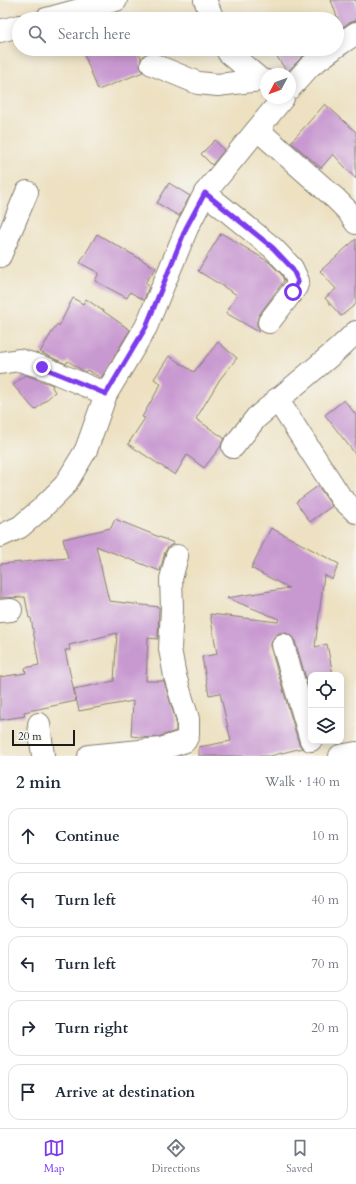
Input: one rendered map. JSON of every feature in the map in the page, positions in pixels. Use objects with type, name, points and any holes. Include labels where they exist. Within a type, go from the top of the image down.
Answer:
[{"type":"street","points":[[72,12],[116,0]]},
{"type":"street","points":[[205,0],[210,12]]},
{"type":"street","points":[[0,31],[12,28]]},
{"type":"street","points":[[344,42],[356,34]]},
{"type":"street","points":[[233,56],[260,78]]},
{"type":"street","points":[[296,82],[310,66],[323,56]]},
{"type":"street","points":[[152,64],[198,83],[218,85],[260,80]]},
{"type":"street","points":[[0,536],[20,527],[41,509],[65,484],[86,450],[106,394],[146,327],[186,228],[205,193],[278,104]]},
{"type":"street","points":[[258,130],[336,198],[356,223]]},
{"type":"street","points":[[0,256],[28,192]]},
{"type":"street","points":[[205,193],[273,248],[292,268],[298,281],[296,287],[269,322]]},
{"type":"street","points":[[233,447],[256,418],[337,350],[356,332]]},
{"type":"street","points":[[0,363],[19,360],[42,367],[106,394]]},
{"type":"street","points":[[277,399],[341,498],[356,512]]},
{"type":"street","points":[[89,756],[161,749],[185,741],[188,735],[188,719],[175,676],[170,649],[172,608],[171,579],[177,556]]},
{"type":"street","points":[[283,645],[308,730]]},
{"type":"street","points":[[39,724],[43,756]]},
{"type":"street","points":[[312,744],[316,756]]},
{"type":"street","points":[[340,756],[356,753]]},
{"type":"building","points":[[331,0],[356,0],[356,21],[344,26],[344,12],[335,12]]},
{"type":"building","points":[[85,56],[140,56],[140,66],[143,72],[98,90]]},
{"type":"building","points":[[277,56],[303,56],[291,68],[284,68]]},
{"type":"building","points":[[325,104],[356,132],[356,179],[333,154],[321,168],[291,142]]},
{"type":"building","points":[[215,140],[224,150],[212,165],[201,154]]},
{"type":"building","points":[[169,183],[190,196],[179,216],[157,203]]},
{"type":"building","points":[[221,233],[269,262],[282,275],[284,281],[259,315],[257,326],[260,330],[259,332],[226,313],[237,295],[198,271]]},
{"type":"building","points":[[97,234],[156,268],[145,283],[149,286],[144,300],[130,292],[127,298],[95,281],[99,273],[80,263]]},
{"type":"building","points":[[356,239],[356,304],[341,316],[325,298],[336,289],[320,271]]},
{"type":"building","points":[[73,298],[83,304],[86,299],[130,330],[101,378],[87,370],[85,372],[83,371],[68,361],[66,364],[40,352],[57,324],[59,326]]},
{"type":"building","points":[[218,342],[237,358],[220,379],[196,419],[224,438],[221,446],[204,468],[187,455],[175,475],[128,444],[145,418],[142,417],[161,384],[154,379],[169,356],[194,372]]},
{"type":"building","points":[[25,375],[53,385],[52,387],[55,392],[35,410],[13,385]]},
{"type":"building","points":[[344,400],[356,415],[356,455],[325,415]]},
{"type":"building","points":[[318,486],[332,506],[310,522],[296,502]]},
{"type":"building","points":[[115,519],[174,543],[168,547],[165,552],[160,571],[96,546],[109,601],[159,607],[158,639],[148,638],[146,681],[164,681],[176,721],[176,731],[158,737],[149,738],[131,736],[133,701],[79,711],[74,689],[114,681],[117,633],[69,645],[70,650],[65,650],[76,701],[24,712],[25,716],[0,720],[0,677],[26,673],[25,668],[39,665],[31,618],[29,618],[25,597],[0,598],[0,564],[68,558],[63,539],[111,528]]},
{"type":"building","points":[[271,528],[339,564],[332,579],[324,575],[315,647],[327,644],[332,672],[308,672],[308,685],[295,641],[286,633],[279,633],[271,642],[271,649],[299,744],[302,748],[270,756],[199,756],[199,747],[231,741],[220,693],[209,695],[202,657],[217,654],[210,614],[278,622],[279,619],[227,598],[289,588],[251,568]]},
{"type":"route","points":[[42,367],[106,394],[146,327],[186,228],[205,193],[273,248],[292,268],[298,281],[293,292]]}]
